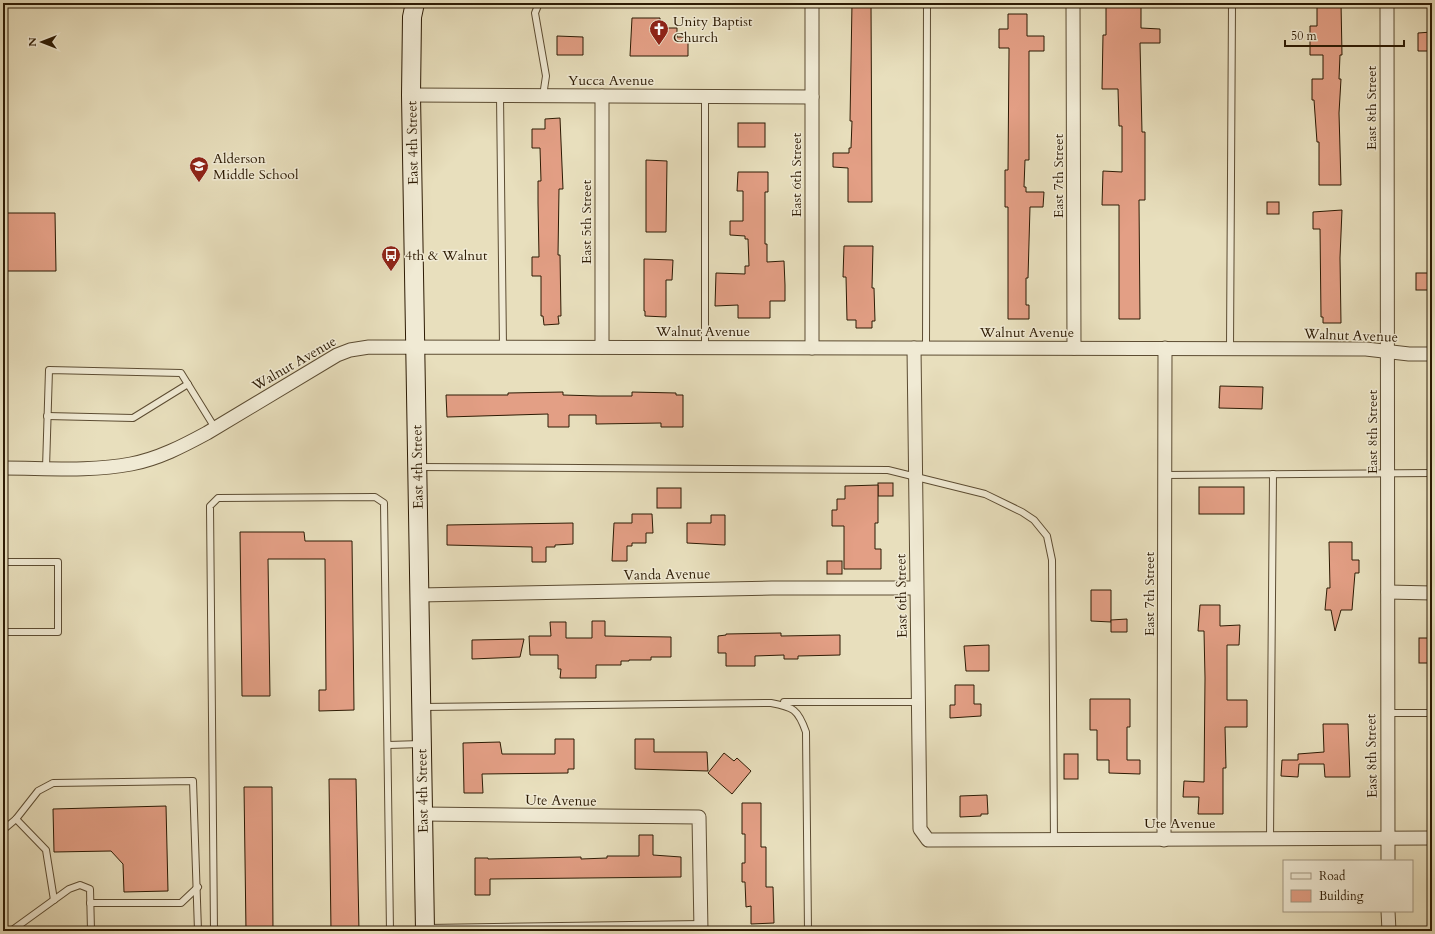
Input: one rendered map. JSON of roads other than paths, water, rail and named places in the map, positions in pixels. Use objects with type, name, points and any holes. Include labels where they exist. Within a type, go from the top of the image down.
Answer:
[{"type":"street","name":"East 4th Street","points":[[415,3],[412,17],[411,94],[425,929]]},
{"type":"street","name":"East 6th Street","points":[[812,3],[812,348]]},
{"type":"street","name":"East 7th Street","points":[[1073,3],[1074,348]]},
{"type":"street","name":"East 8th Street","points":[[1387,3],[1388,860]]},
{"type":"street","name":"Yucca Avenue","points":[[411,94],[500,96],[812,97]]},
{"type":"street","name":"East 5th Street","points":[[602,96],[602,347]]},
{"type":"street","name":"Walnut Avenue","points":[[3,468],[99,468],[132,464],[166,454],[187,445],[337,355],[350,350],[369,347],[1230,348],[1366,349],[1432,354]]},
{"type":"street","name":"East 6th Street","points":[[920,348],[915,475],[916,588],[920,829],[928,840]]},
{"type":"street","name":"East 7th Street","points":[[1164,840],[1165,348]]},
{"type":"street","name":"Vanda Avenue","points":[[419,595],[764,588],[916,588]]},
{"type":"street","points":[[1388,592],[1432,593]]},
{"type":"street","name":"Ute Avenue","points":[[423,814],[699,817],[701,928]]},
{"type":"street","name":"Ute Avenue","points":[[928,840],[1054,841],[1432,838]]},
{"type":"street","points":[[1388,912],[1388,931]]},
{"type":"lane","points":[[539,3],[535,13],[546,76],[543,96]]},
{"type":"lane","points":[[920,348],[927,3]]},
{"type":"lane","points":[[1230,348],[1232,3]]},
{"type":"lane","points":[[500,96],[503,347]]},
{"type":"lane","points":[[704,96],[704,348]]},
{"type":"lane","points":[[46,468],[48,370],[181,373],[215,428]]},
{"type":"lane","points":[[47,416],[133,418],[188,384]]},
{"type":"lane","points":[[417,467],[888,470],[915,475],[985,494],[1022,512],[1034,520],[1047,536],[1052,560],[1054,841]]},
{"type":"lane","points":[[1165,475],[1432,473]]},
{"type":"lane","points":[[1270,839],[1273,474]]},
{"type":"lane","points":[[214,931],[210,506],[218,498],[375,496],[384,503],[390,931]]},
{"type":"lane","points":[[3,562],[58,562],[58,632],[3,632]]},
{"type":"lane","points":[[421,707],[771,702],[918,702]]},
{"type":"lane","points":[[771,702],[790,707],[802,718],[806,732],[808,931]]},
{"type":"lane","points":[[1387,713],[1432,713]]},
{"type":"lane","points":[[388,745],[422,744]]},
{"type":"lane","points":[[3,830],[16,819],[38,790],[53,783],[193,781],[198,887],[198,931]]},
{"type":"lane","points":[[16,819],[46,850],[54,900]]},
{"type":"lane","points":[[11,931],[70,889],[80,885],[90,888],[91,931]]},
{"type":"lane","points":[[90,903],[181,902],[198,887]]},
{"type":"lane","points":[[425,929],[701,928]]},
{"type":"place","name":"Unity Baptist Church","points":[[659,46]]},
{"type":"place","name":"Alderson Middle School","points":[[199,183]]},
{"type":"place","name":"4th & Walnut","points":[[391,272]]}]
